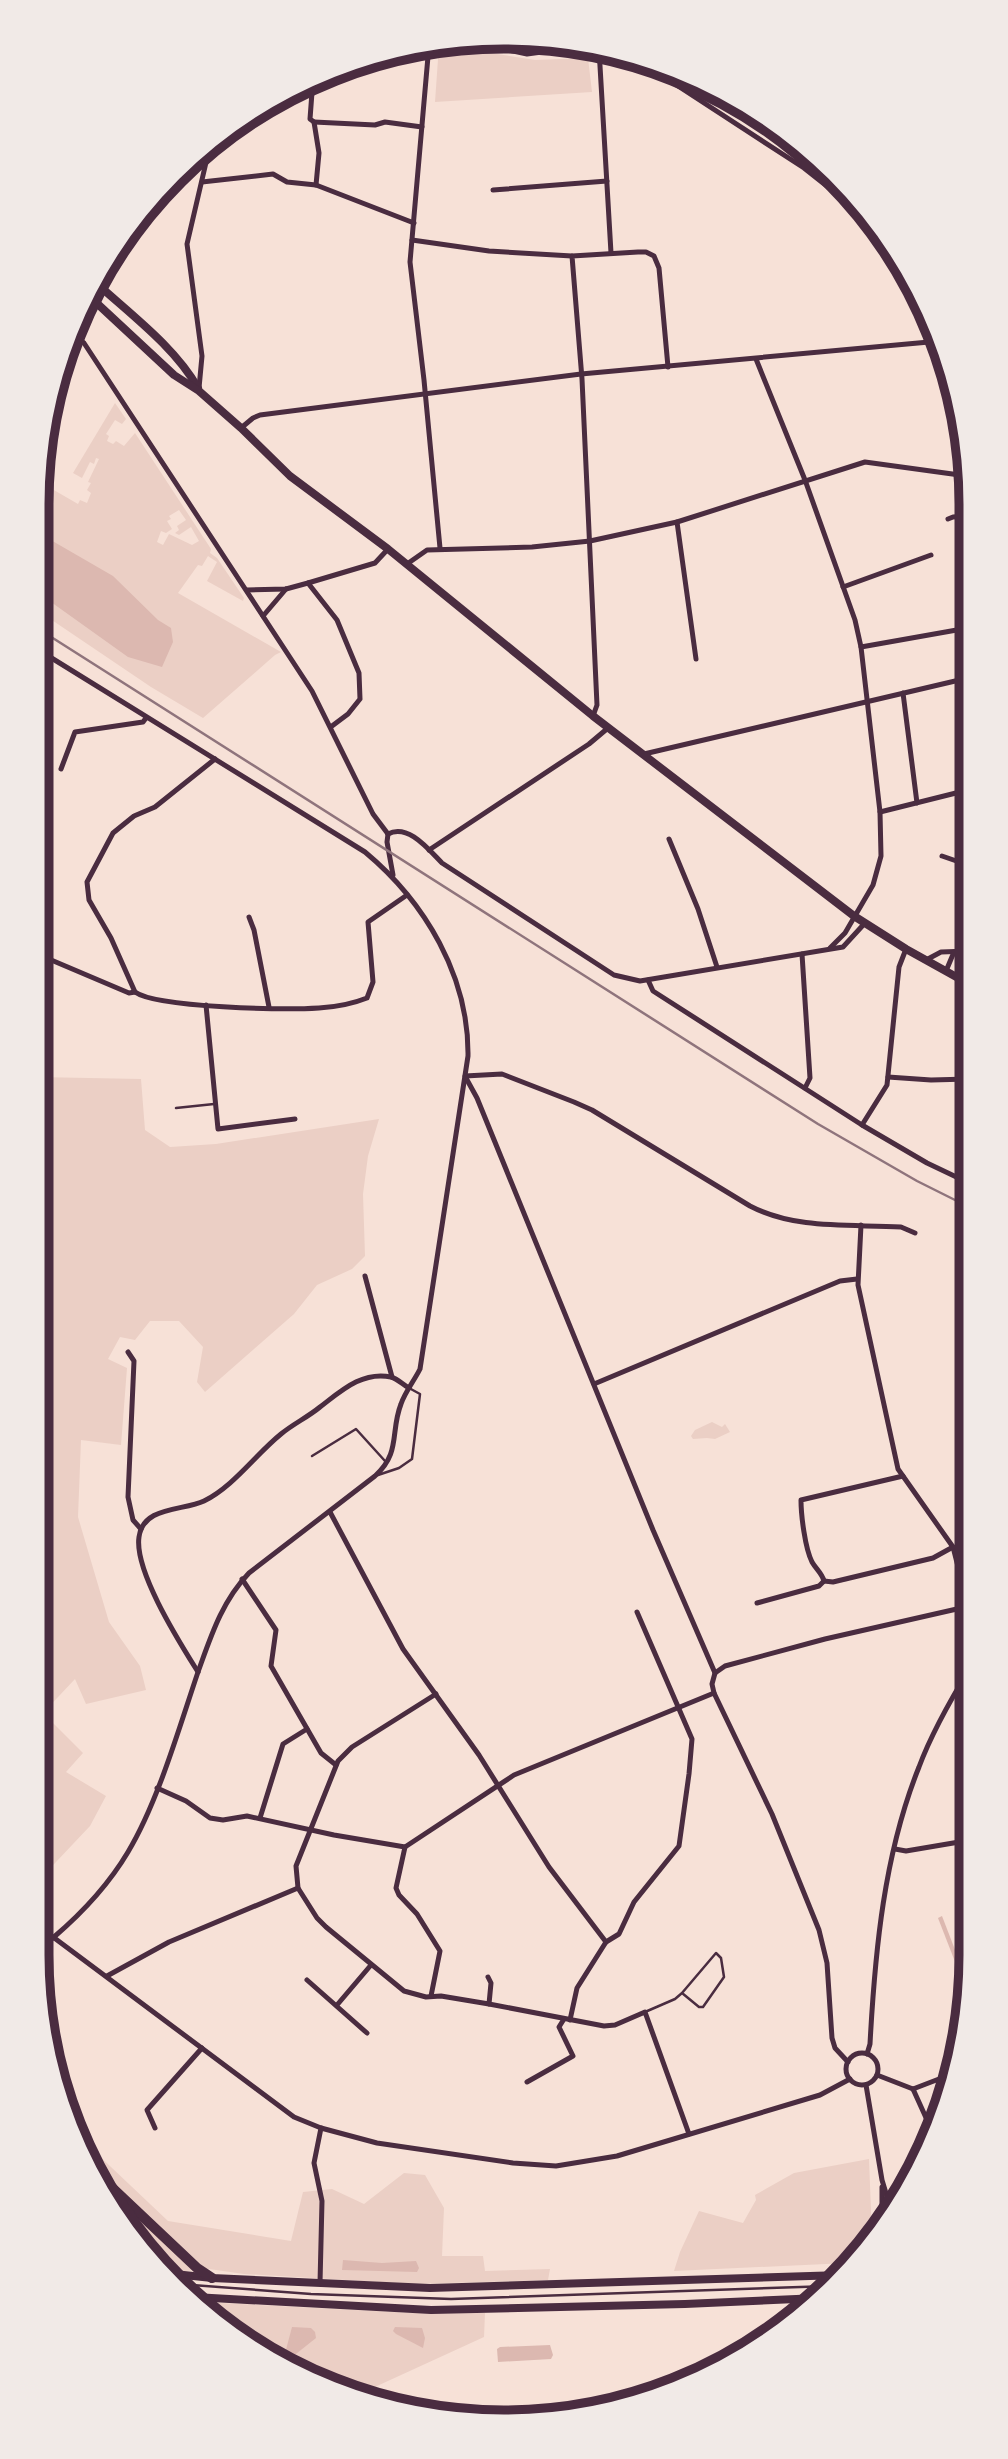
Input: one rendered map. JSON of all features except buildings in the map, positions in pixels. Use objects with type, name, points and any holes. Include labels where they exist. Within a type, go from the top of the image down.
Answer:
[{"type":"highway","points":[[115,2190],[197,2269],[212,2278]]},
{"type":"main road","points":[[103,289],[166,347],[187,370],[199,391]]},
{"type":"main road","points":[[96,303],[174,374],[199,391],[241,428],[290,476],[407,564],[608,728],[854,916],[959,978]]},
{"type":"main road","points":[[180,2275],[430,2288],[827,2275]]},
{"type":"main road","points":[[205,2298],[431,2310],[802,2299]]},
{"type":"street","points":[[505,49],[527,54],[547,51]]},
{"type":"street","points":[[428,56],[410,262],[440,548]]},
{"type":"street","points":[[599,59],[611,253]]},
{"type":"street","points":[[667,80],[804,168],[837,194]]},
{"type":"street","points":[[312,92],[310,119],[314,122],[319,153],[316,185]]},
{"type":"street","points":[[314,122],[376,125],[385,122],[422,127]]},
{"type":"street","points":[[199,391],[202,356],[187,244],[207,160]]},
{"type":"street","points":[[202,181],[273,174],[287,182],[316,185],[414,223]]},
{"type":"street","points":[[493,190],[607,181]]},
{"type":"street","points":[[412,240],[489,251],[572,256],[646,252],[654,256],[659,268],[668,367]]},
{"type":"street","points":[[572,256],[590,541],[597,705],[593,716]]},
{"type":"street","points":[[80,341],[299,669],[332,726],[373,814],[388,834],[393,875]]},
{"type":"street","points":[[241,428],[261,415],[581,374],[929,342]]},
{"type":"street","points":[[756,359],[806,480],[861,647],[880,812],[881,856],[873,885],[845,933],[831,948]]},
{"type":"street","points":[[407,564],[427,550],[440,548],[531,547],[590,541],[677,523],[865,462],[958,474]]},
{"type":"street","points":[[948,519],[959,516]]},
{"type":"street","points":[[677,523],[696,659]]},
{"type":"street","points":[[247,590],[286,589],[308,583],[375,563],[388,549]]},
{"type":"street","points":[[843,587],[932,555]]},
{"type":"street","points":[[308,583],[337,620],[359,673],[360,699],[348,714],[332,726]]},
{"type":"street","points":[[263,616],[286,589]]},
{"type":"street","points":[[861,647],[959,630]]},
{"type":"street","points":[[49,657],[213,761],[365,852],[393,875],[444,950],[456,976],[465,1007],[468,1031],[465,1076],[420,1370],[400,1405],[394,1446],[387,1464],[242,1580],[225,1604],[157,1788],[128,1853],[100,1891],[49,1940]]},
{"type":"street","points":[[643,754],[959,680]]},
{"type":"street","points":[[904,693],[917,803]]},
{"type":"street","points":[[61,769],[75,732],[143,722],[146,718]]},
{"type":"street","points":[[429,850],[589,744],[608,728]]},
{"type":"street","points":[[213,761],[155,807],[134,816],[113,833],[87,882],[89,900],[131,978],[135,992],[166,1002],[269,1007],[318,1008],[350,1004],[367,998],[373,982],[368,922],[407,895]]},
{"type":"street","points":[[880,812],[959,792]]},
{"type":"street","points":[[388,834],[404,832],[442,863],[614,975],[640,981],[843,947],[865,923]]},
{"type":"street","points":[[669,839],[698,909],[717,967]]},
{"type":"street","points":[[942,856],[959,862]]},
{"type":"street","points":[[249,917],[269,1007]]},
{"type":"street","points":[[862,1125],[883,1095],[888,1077],[900,967],[906,949]]},
{"type":"street","points":[[926,960],[941,951],[959,952]]},
{"type":"street","points":[[946,971],[954,952]]},
{"type":"street","points":[[802,954],[810,1078],[805,1088]]},
{"type":"street","points":[[49,959],[129,993],[135,992]]},
{"type":"street","points":[[649,980],[653,991],[862,1125],[959,1178]]},
{"type":"street","points":[[206,1005],[218,1129],[295,1119]]},
{"type":"street","points":[[465,1076],[502,1074],[592,1110],[750,1206],[773,1217],[796,1222],[901,1227],[915,1233]]},
{"type":"street","points":[[465,1076],[477,1098],[715,1673],[712,1684],[714,1693],[772,1814],[819,1930],[827,1963],[832,2038],[835,2049],[848,2062]]},
{"type":"street","points":[[888,1077],[959,1079]]},
{"type":"street","points":[[861,1225],[857,1279],[898,1469],[953,1547],[959,1568]]},
{"type":"street","points":[[365,1276],[392,1377]]},
{"type":"street","points":[[594,1384],[840,1282],[857,1279]]},
{"type":"street","points":[[128,1352],[134,1361],[128,1497],[134,1520],[141,1529]]},
{"type":"street","points":[[198,1672],[149,1583],[138,1539],[147,1520],[155,1514],[194,1505],[211,1497],[253,1462],[279,1435],[350,1384],[365,1378],[392,1377],[409,1388]]},
{"type":"street","points":[[824,1581],[812,1561],[801,1500],[903,1476]]},
{"type":"street","points":[[330,1512],[403,1649],[498,1784],[514,1814],[550,1867],[606,1942]]},
{"type":"street","points":[[824,1581],[833,1582],[933,1559],[953,1547]]},
{"type":"street","points":[[242,1580],[276,1630],[271,1666],[321,1754],[336,1765]]},
{"type":"street","points":[[757,1602],[819,1586],[824,1581]]},
{"type":"street","points":[[715,1673],[738,1662],[959,1609]]},
{"type":"street","points":[[527,2082],[573,2056],[559,2027],[567,2019],[577,1988],[606,1942],[619,1934],[634,1902],[679,1846],[692,1739],[637,1612]]},
{"type":"street","points":[[867,2054],[881,1919],[908,1796],[925,1752],[959,1690]]},
{"type":"street","points":[[431,1996],[440,1951],[396,1888],[405,1847],[514,1775],[714,1693]]},
{"type":"street","points":[[436,1694],[352,1746],[336,1765],[296,1866],[299,1888],[317,1918],[404,1991],[604,2026],[615,2025],[645,2012],[689,2134]]},
{"type":"street","points":[[260,1818],[283,1744],[307,1729]]},
{"type":"street","points":[[157,1788],[186,1801],[210,1818],[223,1820],[244,1815],[405,1847]]},
{"type":"street","points":[[895,1849],[906,1851],[959,1842]]},
{"type":"street","points":[[107,1976],[169,1942],[299,1888]]},
{"type":"street","points":[[53,1937],[294,2117],[321,2128],[377,2143],[489,2160],[556,2165],[617,2156],[820,2095],[850,2079]]},
{"type":"street","points":[[337,2005],[371,1965]]},
{"type":"street","points":[[488,1977],[491,1983],[489,2004]]},
{"type":"street","points":[[307,1980],[367,2033]]},
{"type":"street","points":[[155,2128],[147,2110],[202,2048]]},
{"type":"street","points":[[858,2054],[867,2054],[878,2065],[877,2075],[866,2085],[857,2084],[850,2079],[848,2062],[858,2054]]},
{"type":"street","points":[[877,2075],[913,2089],[942,2078]]},
{"type":"street","points":[[866,2085],[888,2199]]},
{"type":"street","points":[[913,2089],[927,2121]]},
{"type":"street","points":[[320,2283],[322,2201],[314,2163],[321,2128]]},
{"type":"street","points":[[881,2209],[882,2180]]},
{"type":"lane","points":[[176,1108],[215,1104]]},
{"type":"lane","points":[[375,1476],[399,1468],[412,1459],[420,1394],[409,1388]]},
{"type":"lane","points":[[312,1456],[356,1429],[387,1464]]},
{"type":"lane","points":[[645,2012],[675,1999],[716,1954],[721,1958],[724,1977],[703,2007],[699,2007],[682,1993]]},
{"type":"lane","points":[[881,2203],[882,2208]]},
{"type":"lane","points":[[191,2285],[311,2294],[430,2298],[815,2287]]},
{"type":"shaded area","points":[[472,50],[535,60],[588,58],[592,92],[435,102],[438,54]]},
{"type":"shaded area","points":[[115,403],[126,419],[122,424],[115,420],[106,434],[109,436],[107,441],[113,444],[116,441],[124,446],[135,433],[211,549],[210,553],[217,558],[244,598],[243,601],[207,581],[217,562],[208,556],[178,593],[281,652],[203,718],[151,687],[49,618],[50,488],[78,504],[80,500],[87,503],[91,493],[87,490],[91,483],[88,482],[99,459],[96,458],[94,464],[90,462],[82,478],[73,473]],"holes":[[[179,510],[186,520],[177,526],[179,530],[175,533],[179,535],[191,527],[199,541],[192,545],[169,534],[163,545],[157,542],[161,531],[166,533],[172,529],[167,521],[171,519],[169,516]]]},
{"type":"shaded area","points":[[49,539],[113,576],[158,620],[171,628],[173,642],[162,667],[128,657],[49,601]]},
{"type":"shaded area","points":[[49,1077],[141,1079],[145,1130],[170,1147],[216,1144],[379,1119],[368,1156],[363,1194],[365,1256],[352,1269],[317,1285],[294,1314],[205,1392],[197,1382],[203,1347],[179,1321],[150,1321],[135,1340],[120,1337],[108,1359],[127,1368],[121,1445],[81,1440],[78,1517],[109,1622],[140,1666],[146,1690],[86,1704],[75,1679],[49,1707]]},
{"type":"shaded area","points":[[712,1422],[722,1427],[725,1424],[730,1432],[715,1439],[693,1439],[691,1436],[695,1430]]},
{"type":"shaded area","points":[[49,1719],[83,1753],[66,1772],[106,1796],[90,1826],[49,1869]]},
{"type":"shaded area","points":[[942,1916],[959,1960],[958,1971],[938,1918]]},
{"type":"shaded area","points":[[94,2150],[168,2221],[291,2241],[303,2192],[332,2189],[364,2204],[404,2173],[425,2175],[444,2208],[442,2256],[483,2256],[485,2271],[550,2269],[548,2280],[413,2284],[244,2274],[209,2269],[176,2270],[143,2232],[110,2182]]},
{"type":"shaded area","points":[[869,2159],[871,2223],[838,2263],[674,2271],[699,2211],[743,2223],[756,2200],[755,2195],[794,2173]]},
{"type":"shaded area","points":[[343,2260],[382,2263],[416,2261],[419,2268],[417,2272],[342,2270]]},
{"type":"shaded area","points":[[211,2303],[412,2313],[485,2313],[484,2337],[370,2389],[330,2375],[276,2349]]},
{"type":"shaded area","points":[[292,2327],[311,2328],[315,2332],[316,2338],[292,2357],[285,2354]]},
{"type":"shaded area","points":[[395,2327],[422,2328],[425,2338],[423,2348],[396,2334],[393,2331]]},
{"type":"shaded area","points":[[550,2345],[553,2355],[551,2359],[498,2362],[497,2349],[500,2347]]},
{"type":"railway","points":[[49,636],[818,1124],[959,1202]]}]
